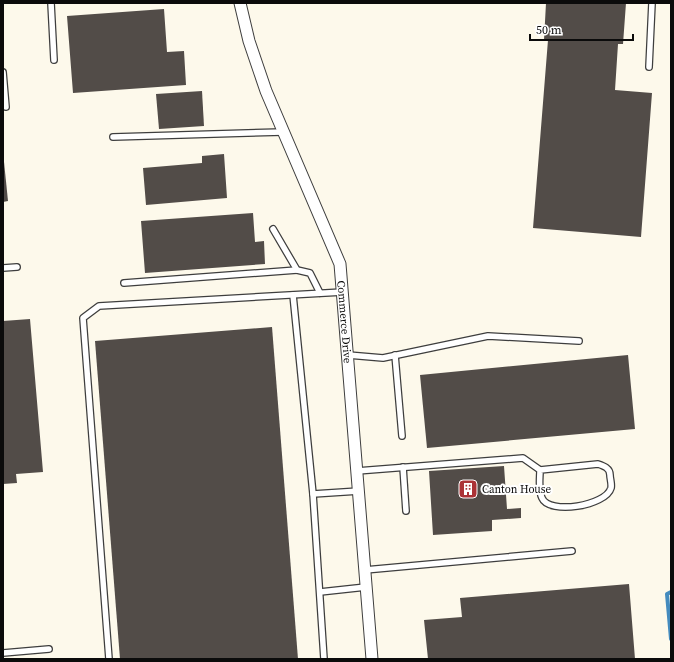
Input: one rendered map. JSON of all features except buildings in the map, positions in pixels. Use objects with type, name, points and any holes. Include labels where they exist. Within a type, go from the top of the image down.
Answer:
[{"type":"street","name":"Commerce Drive","points":[[240,3],[249,41],[266,91],[340,264],[372,659]]},
{"type":"lane","points":[[51,3],[54,60]]},
{"type":"lane","points":[[649,67],[652,3]]},
{"type":"lane","points":[[3,72],[6,107]]},
{"type":"lane","points":[[113,137],[284,132]]},
{"type":"lane","points":[[273,229],[297,270]]},
{"type":"lane","points":[[3,268],[17,267]]},
{"type":"lane","points":[[124,283],[297,270],[310,273],[320,293]]},
{"type":"lane","points":[[108,659],[83,318],[99,306],[342,292]]},
{"type":"lane","points":[[292,295],[313,494],[324,659]]},
{"type":"lane","points":[[348,355],[384,358],[488,336],[579,341]]},
{"type":"lane","points":[[396,355],[402,436]]},
{"type":"lane","points":[[357,471],[523,458],[540,470],[598,464],[605,466],[610,472],[611,488],[606,496],[598,502],[554,507],[545,504],[541,497],[540,470]]},
{"type":"lane","points":[[403,467],[406,511]]},
{"type":"lane","points":[[313,494],[358,491]]},
{"type":"lane","points":[[365,570],[572,551]]},
{"type":"lane","points":[[320,592],[366,587]]},
{"type":"lane","points":[[3,653],[49,649]]},
{"type":"waterway","points":[[671,592],[667,594],[671,639]]},
{"type":"place","name":"Canton House","points":[[468,489]]}]
